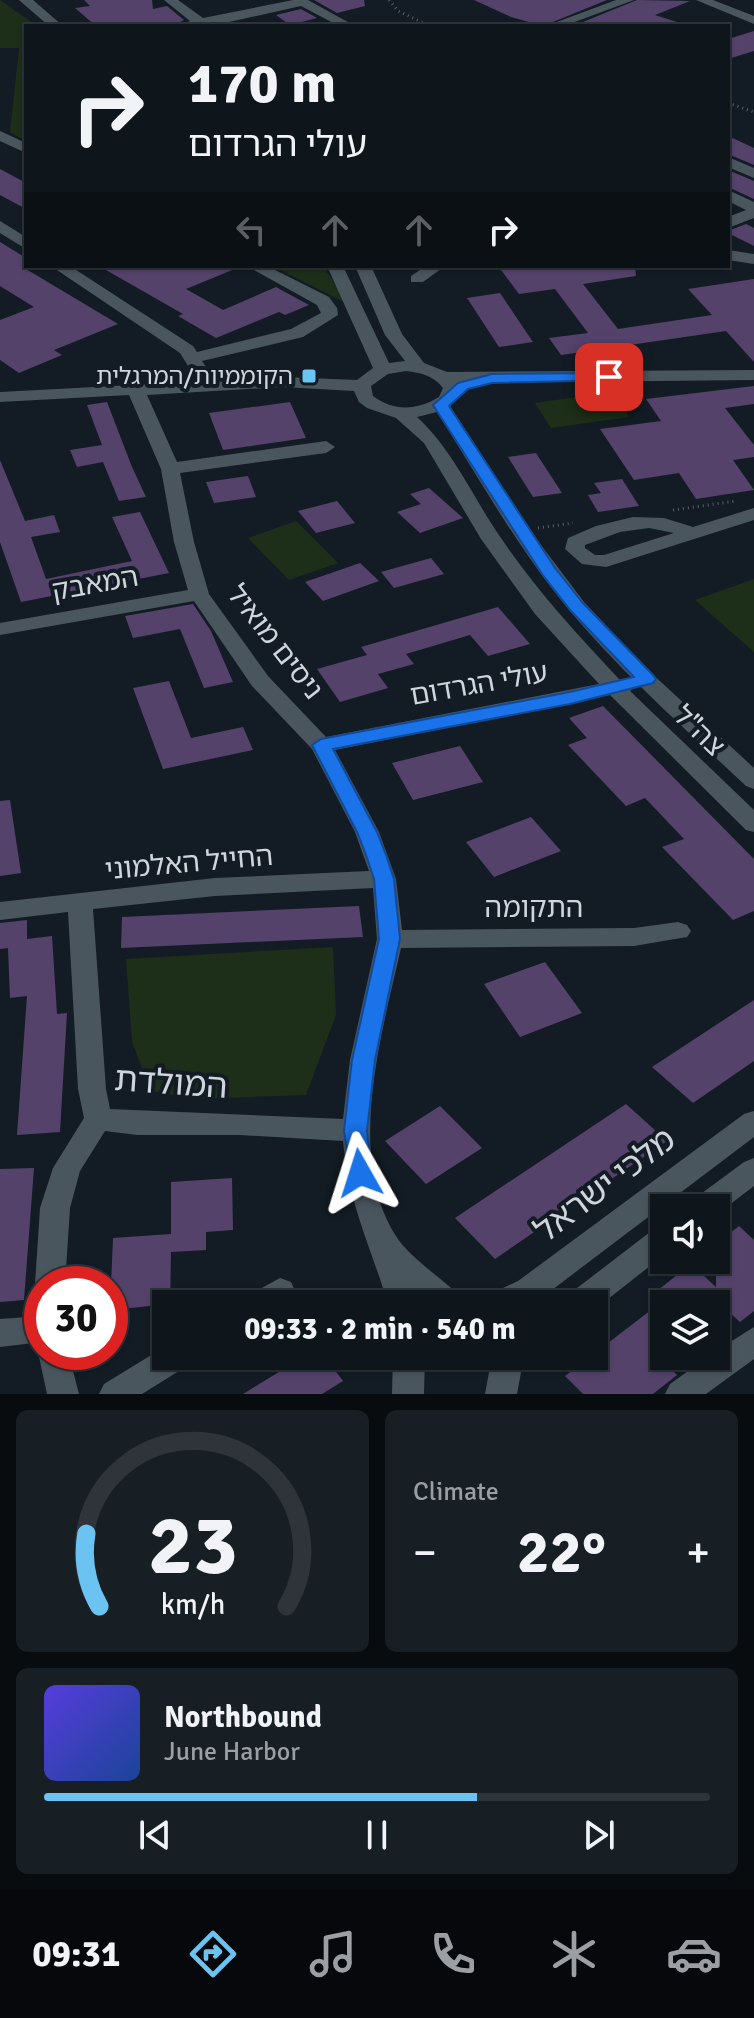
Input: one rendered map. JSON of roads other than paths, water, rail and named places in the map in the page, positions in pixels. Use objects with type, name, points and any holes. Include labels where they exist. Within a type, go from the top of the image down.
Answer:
[{"type":"street","points":[[25,0],[55,24]]},
{"type":"street","points":[[170,0],[202,24],[301,1],[342,23]]},
{"type":"street","points":[[558,24],[628,0]]},
{"type":"street","points":[[702,0],[754,20]]},
{"type":"street","points":[[0,135],[24,148]]},
{"type":"street","points":[[730,162],[754,174]]},
{"type":"street","points":[[730,196],[754,210]]},
{"type":"street","points":[[730,222],[754,210]]},
{"type":"street","points":[[0,226],[24,243]]},
{"type":"street","points":[[0,252],[24,244]]},
{"type":"street","points":[[730,255],[754,259]]},
{"type":"street","points":[[62,268],[187,350],[194,358],[203,387]]},
{"type":"street","points":[[194,358],[297,333],[330,315],[323,301],[259,268]]},
{"type":"street","points":[[336,268],[383,370]]},
{"type":"street","points":[[364,268],[394,335],[418,367]]},
{"type":"street","points":[[417,279],[434,268]]},
{"type":"street","points":[[492,379],[463,386],[446,400],[423,411],[401,412],[370,403],[363,395],[362,386],[369,376],[383,370],[418,367],[444,377],[492,379],[754,375]]},
{"type":"street","name":"צה\"ל","points":[[444,377],[452,388],[446,400],[548,571],[577,607],[647,679],[754,781]]},
{"type":"street","points":[[0,380],[7,385],[5,397],[312,382],[362,386]]},
{"type":"street","name":"ניסים מואיל","points":[[136,390],[170,469],[184,542],[199,594],[260,681],[321,745],[367,832],[384,879],[390,939],[363,1060],[356,1131],[360,1173],[369,1211],[386,1247]]},
{"type":"street","name":"צה\"ל","points":[[401,412],[431,440],[491,539],[542,610],[615,688],[754,824]]},
{"type":"street","points":[[170,469],[326,447]]},
{"type":"street","points":[[691,534],[675,525],[639,523],[590,535],[575,542],[575,549],[581,557],[594,562],[606,561],[754,514]]},
{"type":"street","name":"המאבק","points":[[0,629],[199,594]]},
{"type":"street","name":"עולי הגרדום","points":[[321,745],[615,688],[647,679]]},
{"type":"street","name":"החייל האלמוני","points":[[0,911],[215,887],[384,879]]},
{"type":"street","name":"המולדת","points":[[80,903],[92,1089],[98,1119],[137,1124],[240,1124],[356,1131]]},
{"type":"street","name":"התקומה","points":[[390,939],[634,937],[678,931]]},
{"type":"street","points":[[51,1266],[55,1208],[67,1168],[98,1119]]},
{"type":"street","name":"מלכי ישראל","points":[[529,1290],[754,1122]]},
{"type":"street","points":[[722,1194],[754,1170]]},
{"type":"street","points":[[386,1247],[399,1290]]},
{"type":"street","points":[[386,1247],[433,1290]]},
{"type":"street","points":[[597,1290],[650,1249]]},
{"type":"street","points":[[0,1333],[24,1331]]},
{"type":"street","points":[[681,1394],[754,1341]]},
{"type":"street","points":[[57,1370],[63,1394]]},
{"type":"street","points":[[115,1394],[154,1370]]},
{"type":"place","name":"הקוממיות/המרגלית","points":[[309,376]]}]
